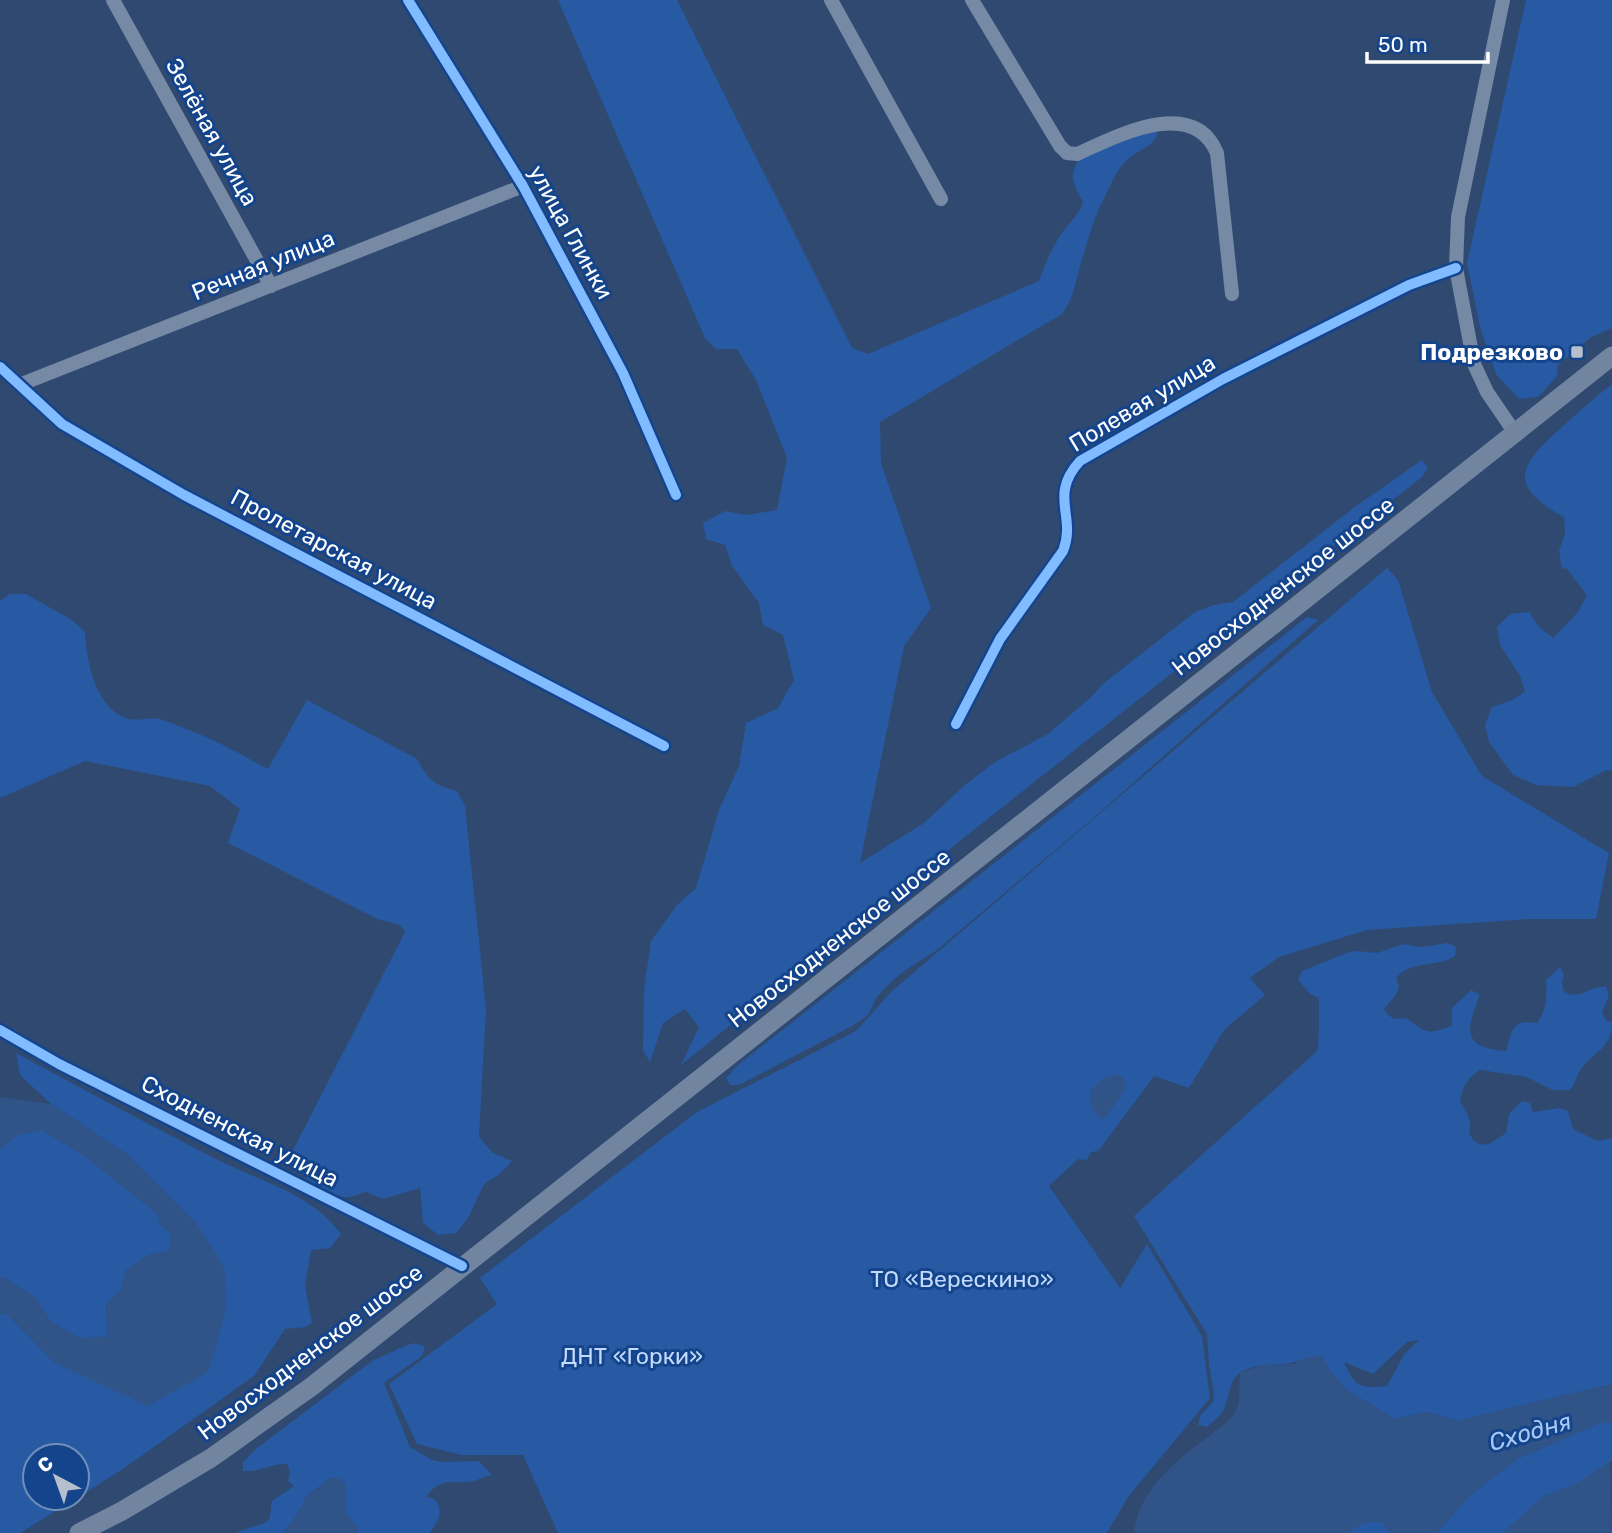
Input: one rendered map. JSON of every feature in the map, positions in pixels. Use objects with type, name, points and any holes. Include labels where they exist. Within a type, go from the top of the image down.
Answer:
[{"type":"main road","name":"Новосходненское шоссе","points":[[79,1533],[122,1511],[211,1458],[311,1387],[1612,356]]},
{"type":"street","name":"Зелёная улица","points":[[113,0],[271,286]]},
{"type":"street","name":"улица Глинки","points":[[408,0],[523,186],[623,373],[676,495]]},
{"type":"street","points":[[831,0],[941,200]]},
{"type":"street","points":[[972,0],[1060,146],[1067,153],[1077,154],[1132,130],[1155,124],[1172,123],[1206,135],[1217,153],[1232,294]]},
{"type":"street","points":[[1503,0],[1458,217],[1456,268],[1474,364],[1487,392],[1515,433]]},
{"type":"street","name":"Речная улица","points":[[19,385],[523,186]]},
{"type":"street","name":"Полевая улица","points":[[956,724],[1000,639],[1063,551],[1068,539],[1063,492],[1065,482],[1080,461],[1223,379],[1409,285],[1456,268]]},
{"type":"street","name":"Пролетарская улица","points":[[0,367],[62,424],[184,495],[664,746]]},
{"type":"street","name":"Сходненская улица","points":[[0,1030],[80,1074],[462,1266]]},
{"type":"green space","points":[[558,0],[677,0],[852,348],[868,354],[1039,281],[1057,242],[1083,202],[1073,175],[1080,159],[1151,129],[1158,133],[1148,146],[1124,163],[1113,180],[1098,212],[1072,295],[1062,314],[880,422],[881,463],[931,608],[904,646],[860,863],[924,823],[966,784],[995,762],[1048,734],[1104,683],[1195,612],[1233,602],[1356,506],[1422,460],[1428,467],[1422,477],[1338,543],[1304,563],[1293,577],[681,1065],[699,1027],[685,1009],[663,1023],[650,1062],[643,1050],[644,989],[651,941],[677,905],[696,888],[719,810],[739,766],[746,723],[778,708],[794,680],[783,635],[763,625],[759,603],[732,566],[725,545],[706,539],[703,523],[725,511],[746,515],[777,510],[787,458],[756,380],[737,349],[716,349],[705,338]]},
{"type":"green space","points":[[1526,0],[1612,0],[1612,328],[1590,338],[1558,365],[1557,376],[1538,397],[1519,399],[1496,374],[1480,327],[1467,263]]},
{"type":"green space","points":[[1612,384],[1612,771],[1607,770],[1573,787],[1536,785],[1513,775],[1489,742],[1485,725],[1492,707],[1525,692],[1520,676],[1500,645],[1497,627],[1510,614],[1529,612],[1539,627],[1553,638],[1578,612],[1587,595],[1566,568],[1562,569],[1559,551],[1565,534],[1564,517],[1533,494],[1526,484],[1525,473],[1537,451]]},
{"type":"green space","name":"ДНТ «Горки»","points":[[1387,568],[1398,580],[1432,692],[1482,776],[1609,853],[1596,919],[1529,919],[1367,930],[1279,957],[1250,978],[1265,995],[1224,1030],[1189,1088],[1154,1076],[1099,1150],[1090,1153],[1087,1160],[1078,1159],[1049,1186],[1120,1288],[1147,1244],[1202,1336],[1210,1398],[1128,1497],[1107,1533],[558,1533],[523,1455],[461,1455],[417,1444],[389,1384],[497,1304],[480,1278],[697,1112],[856,1031],[892,991]]},
{"type":"green space","points":[[10,594],[26,594],[72,620],[85,632],[90,668],[99,692],[113,711],[123,717],[132,720],[160,719],[210,739],[268,769],[307,700],[417,759],[432,781],[457,791],[465,806],[486,1009],[479,1137],[493,1153],[512,1161],[500,1174],[484,1184],[468,1218],[456,1233],[438,1235],[423,1223],[420,1188],[383,1199],[366,1192],[345,1197],[314,1184],[291,1160],[294,1148],[405,932],[400,925],[377,919],[228,843],[240,809],[210,786],[85,761],[0,798],[0,601]]},
{"type":"green space","points":[[1307,617],[1318,620],[1091,820],[937,950],[890,983],[876,998],[868,1015],[854,1025],[739,1085],[730,1085],[726,1078],[738,1065]]},
{"type":"green space","points":[[1448,943],[1456,947],[1455,956],[1402,972],[1396,978],[1399,986],[1396,995],[1384,1009],[1388,1015],[1399,1019],[1406,1018],[1427,1031],[1437,1031],[1452,1026],[1452,1008],[1471,990],[1480,995],[1472,1018],[1471,1035],[1481,1046],[1491,1049],[1506,1051],[1517,1025],[1537,1023],[1546,1003],[1546,980],[1560,967],[1564,975],[1564,992],[1575,995],[1606,987],[1609,995],[1602,1013],[1607,1021],[1612,1022],[1609,1038],[1581,1069],[1570,1090],[1552,1090],[1527,1077],[1480,1070],[1467,1082],[1460,1100],[1469,1120],[1469,1133],[1474,1141],[1482,1145],[1491,1143],[1506,1133],[1509,1114],[1522,1101],[1530,1103],[1533,1112],[1559,1108],[1568,1111],[1573,1129],[1598,1141],[1612,1138],[1612,1384],[1457,1421],[1427,1412],[1395,1419],[1346,1390],[1332,1373],[1305,1358],[1290,1363],[1257,1366],[1241,1372],[1234,1380],[1221,1413],[1207,1427],[1198,1425],[1200,1416],[1213,1402],[1214,1393],[1207,1334],[1134,1216],[1317,1051],[1319,998],[1310,994],[1298,980],[1302,971],[1349,952],[1377,953],[1403,944],[1421,947]],"holes":[[[1419,1340],[1405,1353],[1387,1386],[1360,1385],[1344,1362],[1373,1374],[1407,1342]]]},
{"type":"green space","points":[[16,1053],[214,1158],[283,1189],[315,1208],[341,1234],[330,1248],[311,1250],[305,1286],[312,1323],[306,1327],[285,1329],[254,1376],[123,1469],[91,1489],[91,1442],[21,1442],[21,1512],[54,1512],[20,1533],[0,1533],[0,1314],[7,1314],[55,1363],[226,1310],[128,1155],[51,1104],[20,1075]]},
{"type":"green space","points":[[42,1130],[85,1156],[158,1214],[160,1224],[172,1235],[169,1251],[149,1255],[126,1270],[122,1289],[106,1305],[108,1337],[80,1338],[52,1323],[34,1297],[0,1277],[0,1149],[17,1135]]},
{"type":"green space","points":[[416,1343],[425,1347],[422,1356],[384,1383],[410,1447],[432,1460],[441,1462],[479,1461],[492,1475],[469,1482],[441,1484],[431,1491],[426,1497],[435,1499],[439,1513],[430,1533],[358,1533],[357,1527],[346,1513],[345,1484],[339,1478],[330,1480],[308,1494],[283,1533],[237,1533],[267,1521],[272,1501],[294,1486],[288,1481],[290,1472],[287,1464],[243,1471],[243,1462],[257,1448],[372,1361]]},
{"type":"green space","points":[[1600,1423],[1612,1423],[1612,1461],[1576,1484],[1543,1497],[1503,1533],[1437,1533],[1469,1496],[1517,1459]]},
{"type":"green space","points":[[1373,1521],[1383,1522],[1391,1533],[1350,1533],[1355,1526]]},
{"type":"water","points":[[1122,1076],[1126,1089],[1102,1119],[1092,1106],[1091,1090],[1104,1078]]},
{"type":"water","points":[[0,1097],[51,1104],[128,1155],[196,1223],[225,1271],[226,1311],[208,1372],[148,1406],[55,1363],[7,1314],[0,1314],[0,1277],[3,1277],[34,1297],[52,1323],[80,1338],[108,1337],[106,1305],[122,1289],[126,1270],[149,1255],[169,1251],[172,1235],[160,1224],[157,1214],[85,1156],[42,1130],[17,1135],[0,1149]]},
{"type":"water","name":"Сходня","points":[[1322,1356],[1346,1390],[1395,1419],[1427,1412],[1457,1421],[1612,1384],[1612,1423],[1600,1423],[1517,1459],[1469,1496],[1437,1533],[1391,1533],[1383,1522],[1369,1522],[1350,1533],[1134,1533],[1143,1503],[1161,1478],[1233,1415],[1239,1401],[1240,1372],[1265,1365],[1294,1364],[1305,1358]]},
{"type":"water","points":[[1610,1461],[1612,1533],[1503,1533],[1543,1497],[1576,1484]]},
{"type":"water","points":[[330,1478],[339,1478],[345,1484],[346,1513],[357,1527],[358,1533],[283,1533],[308,1494]]},
{"type":"cycle path","points":[[408,0],[523,186],[623,373],[676,495]]},
{"type":"cycle path","points":[[956,724],[1000,639],[1063,551],[1067,527],[1064,496],[1066,485],[1080,461],[1223,379],[1409,285],[1456,268]]},
{"type":"cycle path","points":[[0,367],[62,424],[184,495],[664,746]]},
{"type":"cycle path","points":[[0,1030],[59,1064],[462,1266]]},
{"type":"place","name":"Подрезково","points":[[1577,352]]},
{"type":"park label","name":"ТО «Верескино»","points":[[962,1279]]}]
